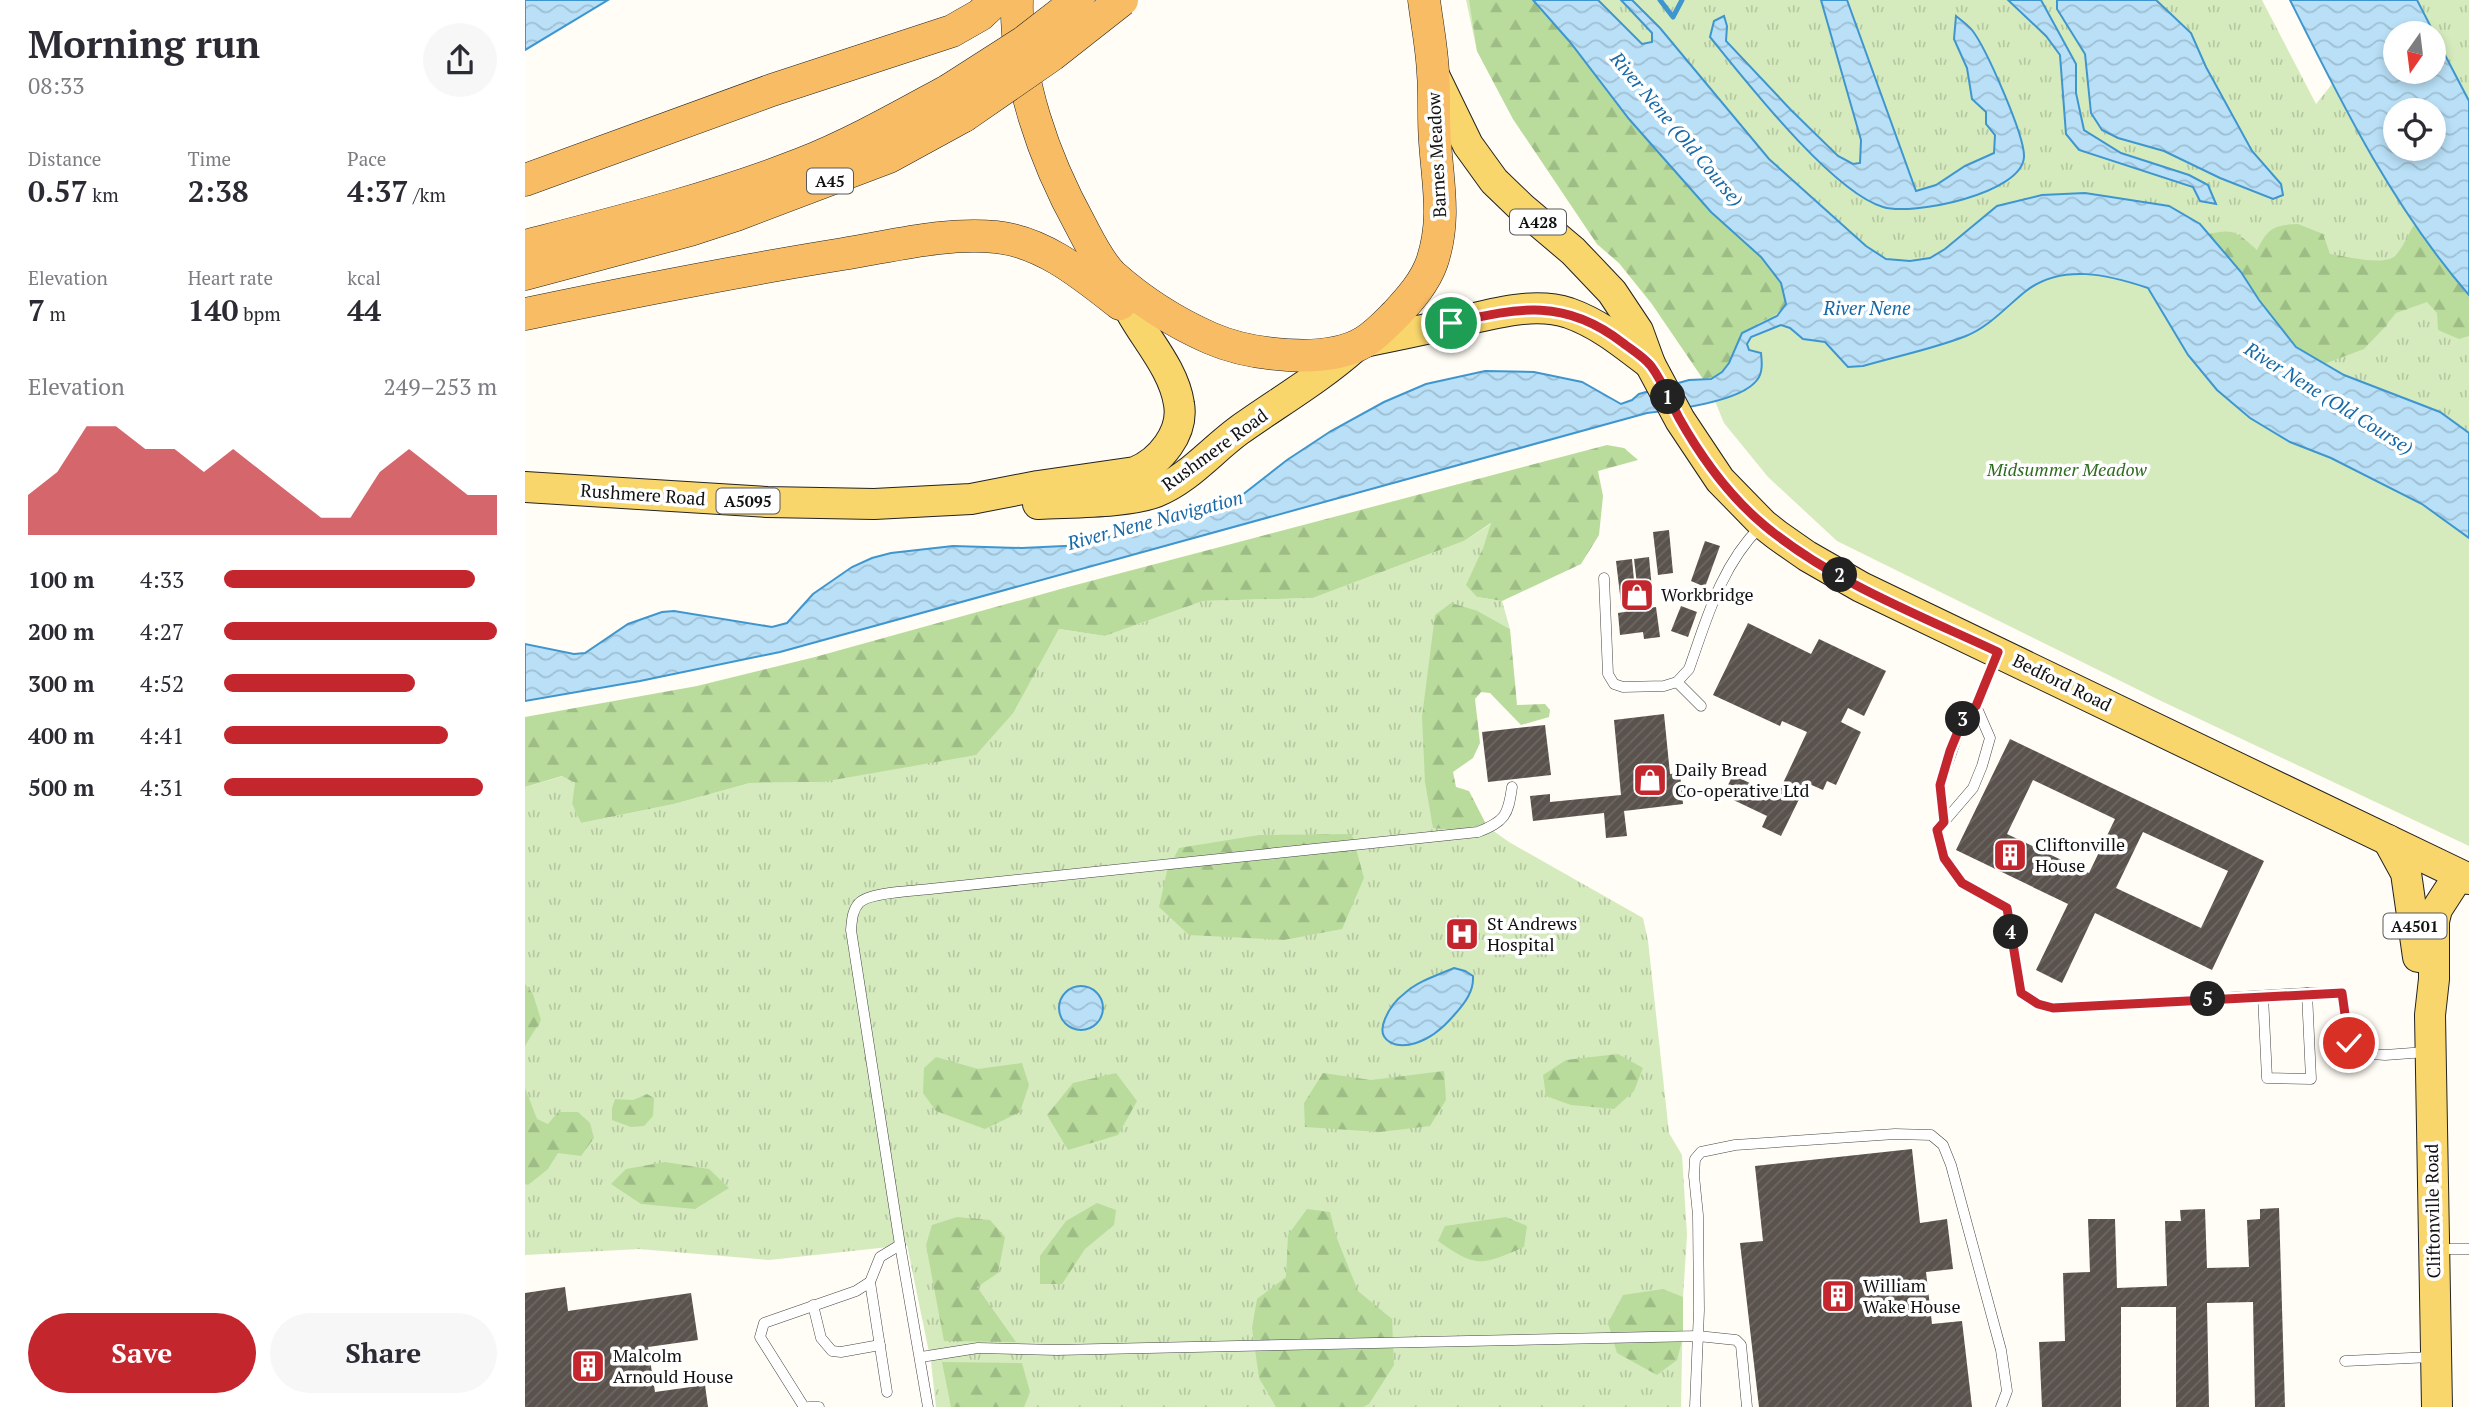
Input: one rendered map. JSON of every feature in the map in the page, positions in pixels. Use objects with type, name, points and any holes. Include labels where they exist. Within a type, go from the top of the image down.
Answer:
[{"type":"highway","points":[[525,180],[772,90],[952,31],[979,15],[996,0]]},
{"type":"highway","points":[[1017,0],[1017,34],[1023,71],[1042,139],[1062,192],[1093,249],[1111,274],[1155,307],[1211,338],[1231,345],[1308,356]]},
{"type":"highway","name":"A45","points":[[525,274],[690,230],[889,157],[957,103],[1024,42],[1078,0]]},
{"type":"highway","name":"A45","points":[[525,246],[686,204],[803,163],[885,125],[957,103],[1052,55],[1122,0]]},
{"type":"highway","name":"Barnes Meadow","points":[[1360,344],[1377,333],[1418,288],[1431,265],[1439,234],[1442,205],[1435,140],[1433,73],[1424,0]]},
{"type":"highway","points":[[525,314],[734,272],[958,236],[997,237],[1026,244],[1061,260],[1174,344],[1223,366],[1248,370],[1272,367],[1360,344]]},
{"type":"main road","name":"Bedford Road","points":[[1433,73],[1468,145],[1488,172],[1522,208],[1573,251],[1612,292],[1639,331],[1654,371],[1680,420],[1720,480],[1762,524],[1807,556],[1861,587],[2464,877]]},
{"type":"main road","name":"Rushmere Road","points":[[525,487],[767,502],[874,504],[971,499],[1135,472],[1157,460],[1172,438],[1180,405],[1171,377],[1111,274]]},
{"type":"main road","name":"Bedford Road","points":[[1360,344],[1510,310],[1565,312],[1613,335],[1654,371]]},
{"type":"main road","name":"Rushmere Road","points":[[971,499],[1028,505],[1134,498],[1155,493],[1199,464],[1236,432],[1330,369],[1360,344]]},
{"type":"main road","name":"Cliftonville Road","points":[[2388,840],[2406,873],[2421,981],[2430,1016]]},
{"type":"main road","name":"Cliftonville Road","points":[[2437,1407],[2430,1052],[2434,921],[2437,909],[2464,877]]},
{"type":"lane","points":[[1604,578],[1608,674],[1615,684],[1623,687],[1664,686],[1677,682],[1689,669],[1727,569],[1742,544],[1762,524]]},
{"type":"lane","points":[[1944,822],[1940,785],[1966,712],[1976,706],[1998,652]]},
{"type":"lane","points":[[1677,682],[1701,706]]},
{"type":"lane","points":[[1976,706],[1990,738],[1973,788],[1937,830],[1944,858],[1962,883],[2007,908],[2021,993],[2038,1004],[2053,1008],[2342,993],[2349,1043],[2358,1053],[2385,1055],[2430,1052]]},
{"type":"lane","points":[[928,1407],[900,1245],[852,930],[853,911],[864,899],[1213,858],[1478,832],[1499,823],[1505,815],[1512,788]]},
{"type":"lane","points":[[2263,996],[2267,1078],[2311,1079],[2307,993]]},
{"type":"lane","points":[[1695,1407],[1698,1336],[1695,1160],[1701,1152],[1735,1145],[1895,1134],[1931,1135],[1943,1145],[1951,1165],[2001,1350],[2007,1391],[2001,1407]]},
{"type":"lane","points":[[887,1392],[870,1282],[880,1257],[900,1245]]},
{"type":"lane","points":[[2433,1248],[2469,1249]]},
{"type":"lane","points":[[804,1407],[760,1337],[760,1330],[764,1323],[856,1291],[870,1282]]},
{"type":"lane","points":[[813,1305],[821,1338],[832,1351],[841,1352],[880,1345]]},
{"type":"lane","points":[[921,1357],[978,1348],[1102,1350],[1698,1336],[1736,1340],[1741,1345],[1747,1407]]},
{"type":"lane","points":[[2344,1361],[2436,1356]]},
{"type":"lane","points":[[809,1407],[819,1407]]},
{"type":"green space","points":[[1466,0],[2262,0],[2316,104],[2332,84],[2414,225],[2469,295],[2469,433],[2440,412],[2344,375],[2296,347],[2200,224],[2169,206],[2085,193],[1997,206],[1945,249],[1929,258],[1910,261],[1886,259],[1710,389],[1652,304],[1619,263],[1597,244],[1513,119],[1477,51]]},
{"type":"green space","points":[[1469,0],[1533,0],[1570,42],[1629,119],[1711,212],[1761,257],[1781,283],[1786,304],[1777,314],[1750,329],[1720,373],[1703,379],[1652,304],[1619,263],[1597,244],[1513,119],[1477,51]]},
{"type":"green space","points":[[2417,0],[2469,0],[2469,101],[2447,58],[2447,21],[2428,21]]},
{"type":"green space","points":[[2298,224],[2323,234],[2330,254],[2375,260],[2396,255],[2414,225],[2469,295],[2469,336],[2459,339],[2438,330],[2437,313],[2427,302],[2396,313],[2364,349],[2324,364],[2296,347],[2241,272],[2208,234],[2224,231],[2235,233],[2257,250],[2268,232],[2283,225]]},
{"type":"green space","name":"Midsummer Meadow","points":[[2083,274],[2116,278],[2148,288],[2168,322],[2217,390],[2250,418],[2290,442],[2331,458],[2422,504],[2469,538],[2469,846],[2157,699],[1837,541],[1768,477],[1724,423],[1710,389],[1727,381],[1745,335],[1772,322],[1790,328],[1803,339],[1825,342],[1834,351],[1968,335],[1995,318],[2028,289],[2055,275]]},
{"type":"green space","points":[[1607,445],[1624,448],[1638,460],[1598,471],[1603,496],[1599,535],[1581,564],[1502,601],[1477,597],[1466,585],[1491,523],[1464,541],[1313,598],[1203,601],[1105,636],[1059,629],[1014,712],[976,755],[822,782],[750,783],[674,804],[581,823],[572,804],[575,783],[562,776],[525,787],[525,717],[697,686],[815,657],[1068,587]]},
{"type":"green space","points":[[1492,523],[1483,548],[1477,597],[1502,601],[1510,629],[1478,611],[1425,782],[1509,842],[1643,918],[1648,941],[1669,1133],[1682,1155],[1687,1235],[1681,1407],[936,1407],[931,1362],[907,1245],[769,1260],[639,1249],[525,1255],[525,787],[563,776],[576,784],[572,804],[581,823],[674,804],[750,783],[822,782],[1014,712],[1059,629],[1105,636],[1203,601],[1313,598],[1464,541]]},
{"type":"green space","points":[[1451,603],[1478,611],[1510,629],[1517,705],[1545,704],[1550,710],[1549,717],[1521,725],[1490,693],[1481,692],[1475,699],[1480,743],[1473,758],[1453,772],[1456,787],[1469,791],[1486,824],[1457,830],[1433,828],[1425,782],[1422,717],[1435,615]]},
{"type":"green space","points":[[1352,834],[1364,878],[1342,929],[1284,940],[1189,935],[1159,907],[1167,871],[1179,848],[1259,835]]},
{"type":"green space","points":[[525,984],[533,994],[541,1020],[525,1046]]},
{"type":"green space","points":[[1618,1054],[1643,1068],[1634,1091],[1614,1109],[1571,1105],[1546,1096],[1543,1075],[1566,1060]]},
{"type":"green space","points":[[936,1057],[978,1069],[1022,1063],[1029,1085],[1020,1112],[985,1129],[936,1111],[923,1093],[924,1068]]},
{"type":"green space","points":[[1444,1071],[1446,1100],[1430,1126],[1380,1132],[1305,1127],[1304,1103],[1323,1073],[1371,1080]]},
{"type":"green space","points":[[1116,1073],[1137,1101],[1118,1135],[1068,1150],[1047,1115],[1073,1083]]},
{"type":"green space","points":[[525,1088],[537,1119],[548,1124],[558,1112],[578,1112],[590,1123],[594,1138],[581,1156],[558,1153],[548,1169],[528,1185],[525,1184]]},
{"type":"green space","points":[[647,1094],[654,1098],[653,1116],[644,1126],[631,1127],[612,1120],[615,1099],[633,1100]]},
{"type":"green space","points":[[665,1162],[709,1169],[729,1188],[695,1209],[641,1204],[611,1184],[626,1169]]},
{"type":"green space","points":[[1097,1203],[1116,1210],[1114,1225],[1085,1249],[1062,1284],[1040,1284],[1040,1256],[1066,1221]]},
{"type":"green space","points":[[1307,1209],[1330,1212],[1336,1236],[1358,1291],[1392,1319],[1394,1365],[1369,1404],[1363,1407],[1276,1407],[1259,1378],[1252,1328],[1257,1299],[1286,1277],[1288,1235]]},
{"type":"green space","points":[[957,1217],[990,1220],[1005,1237],[998,1273],[977,1287],[1016,1342],[944,1341],[926,1245],[932,1225]]},
{"type":"green space","points":[[1506,1217],[1527,1226],[1524,1247],[1498,1258],[1471,1260],[1438,1241],[1445,1226]]},
{"type":"green space","points":[[1663,1289],[1683,1297],[1683,1337],[1677,1360],[1657,1375],[1617,1353],[1608,1323],[1623,1295]]},
{"type":"green space","points":[[942,1362],[1022,1363],[1030,1392],[1024,1407],[951,1407]]},
{"type":"water","points":[[525,0],[608,0],[525,50]]},
{"type":"water","name":"River Nene","points":[[1533,0],[1598,0],[1642,44],[1652,42],[1652,33],[1621,0],[1632,0],[1660,28],[1769,159],[1866,246],[1886,259],[1910,261],[1930,258],[1997,206],[2042,195],[2085,193],[2169,206],[2200,224],[2241,272],[2296,347],[2344,375],[2440,412],[2469,433],[2469,538],[2422,504],[2331,458],[2290,442],[2250,418],[2217,390],[2188,355],[2148,288],[2102,276],[2070,274],[2040,282],[1974,332],[1928,349],[1863,366],[1848,367],[1825,342],[1803,339],[1790,328],[1781,325],[1751,337],[1747,344],[1749,350],[1761,353],[1762,367],[1759,377],[1749,388],[1722,399],[1647,413],[780,652],[525,701],[525,644],[574,654],[585,653],[628,624],[662,612],[674,611],[772,627],[787,623],[813,594],[852,567],[891,553],[953,546],[1022,548],[1085,545],[1131,530],[1223,510],[1287,460],[1331,431],[1384,402],[1426,384],[1485,371],[1534,372],[1582,382],[1621,404],[1639,394],[1689,380],[1711,379],[1722,372],[1729,363],[1742,333],[1777,316],[1786,304],[1781,283],[1761,257],[1711,212],[1629,119],[1570,42]]},
{"type":"water","points":[[1821,0],[1847,0],[1916,191],[1936,185],[1965,166],[1994,153],[1995,135],[1986,124],[1986,112],[1972,99],[1967,68],[1954,39],[1956,16],[1970,28],[1978,40],[2004,92],[2023,146],[2024,157],[2019,170],[2005,182],[1986,191],[1940,205],[1917,208],[1883,207],[1862,197],[1839,180],[1791,132],[1710,37],[1714,21],[1724,16],[1727,26],[1726,41],[1838,156],[1853,164],[1860,163],[1861,140]]},
{"type":"water","points":[[2008,0],[2041,0],[2076,64],[2076,93],[2084,130],[2121,153],[2189,175],[2208,185],[2216,204],[2200,201],[2193,187],[2079,150],[2066,134],[2060,55],[2046,36]]},
{"type":"water","points":[[2057,0],[2156,0],[2191,33],[2206,67],[2252,151],[2281,184],[2283,195],[2273,199],[2220,178],[2164,151],[2118,138],[2102,130],[2091,113],[2085,54],[2057,9]]},
{"type":"water","points":[[2290,0],[2417,0],[2428,21],[2383,21],[2383,84],[2447,84],[2447,59],[2469,101],[2469,295],[2416,227],[2349,115]]},
{"type":"water","points":[[1454,968],[1473,976],[1473,981],[1465,1001],[1447,1023],[1433,1035],[1409,1045],[1395,1044],[1385,1038],[1385,1019],[1399,998],[1416,985]]},
{"type":"water","points":[[1081,986],[1096,993],[1103,1008],[1096,1023],[1081,1030],[1066,1023],[1059,1008],[1066,993]]},
{"type":"building","points":[[1669,530],[1673,573],[1658,575],[1653,532]]},
{"type":"building","points":[[1705,541],[1720,546],[1705,587],[1691,581]]},
{"type":"building","points":[[1649,557],[1653,600],[1639,601],[1634,559]]},
{"type":"building","points":[[1632,559],[1636,602],[1621,603],[1616,561]]},
{"type":"building","points":[[1681,606],[1697,612],[1688,637],[1671,631]]},
{"type":"building","points":[[1656,607],[1660,637],[1644,639],[1643,632],[1620,635],[1618,613]]},
{"type":"building","points":[[1748,623],[1811,654],[1819,639],[1886,671],[1864,716],[1848,708],[1841,722],[1861,732],[1836,785],[1827,781],[1823,790],[1807,783],[1781,836],[1762,827],[1767,816],[1723,795],[1733,775],[1777,796],[1807,732],[1782,721],[1780,726],[1713,695]]},
{"type":"building","points":[[1664,714],[1670,774],[1680,773],[1683,804],[1624,811],[1627,836],[1606,838],[1604,813],[1533,821],[1530,796],[1550,794],[1550,802],[1621,795],[1614,720]]},
{"type":"building","points":[[1545,725],[1551,775],[1488,782],[1482,732]]},
{"type":"building","name":"Cliftonville House","points":[[2010,739],[2264,861],[2212,970],[2095,913],[2062,983],[2036,970],[2068,904],[1956,850]],"holes":[[[2033,780],[2115,819],[2089,873],[2007,834]],[[2143,832],[2228,871],[2201,928],[2116,888]]]},
{"type":"building","name":"William Wake House","points":[[1912,1149],[1920,1223],[1947,1219],[1953,1269],[1926,1272],[1932,1324],[1962,1321],[1972,1407],[1759,1407],[1740,1243],[1763,1241],[1755,1166]]},
{"type":"building","points":[[2279,1208],[2285,1407],[2255,1407],[2253,1302],[2207,1303],[2209,1407],[2176,1407],[2176,1307],[2121,1307],[2121,1407],[2042,1407],[2039,1342],[2065,1341],[2063,1273],[2090,1272],[2088,1219],[2115,1219],[2117,1288],[2167,1286],[2165,1221],[2181,1221],[2180,1210],[2205,1209],[2207,1268],[2249,1267],[2247,1220],[2260,1219],[2260,1209]]},
{"type":"building","name":"Malcolm Arnould House","points":[[565,1287],[568,1311],[691,1293],[698,1340],[648,1347],[655,1392],[705,1385],[708,1407],[525,1407],[525,1293]]},
{"type":"waterway","points":[[1660,0],[1673,17],[1682,0]]},
{"type":"place","name":"Workbridge","points":[[1637,595]]},
{"type":"place","name":"Daily Bread Co-operative Ltd","points":[[1650,780]]},
{"type":"place","name":"Cliftonville House","points":[[2010,855]]},
{"type":"place","name":"St Andrews Hospital","points":[[1462,934]]},
{"type":"place","name":"William Wake House","points":[[1838,1296]]},
{"type":"place","name":"Malcolm Arnould House","points":[[588,1366]]},
{"type":"route","points":[[1451,323],[1510,310],[1538,310],[1565,312],[1613,335],[1650,364],[1680,420],[1720,480],[1762,524],[1807,556],[1861,587],[1998,652],[1976,706],[1966,712],[1950,751],[1940,785],[1944,822],[1937,830],[1944,858],[1962,883],[2007,908],[2021,993],[2038,1004],[2053,1008],[2342,993],[2349,1043]]},
{"type":"water label","name":"River Nene (Old Course)","points":[[1677,129]]},
{"type":"water label","name":"River Nene (Old Course)","points":[[2329,398]]},
{"type":"water label","name":"River Nene Navigation","points":[[1155,520]]}]
